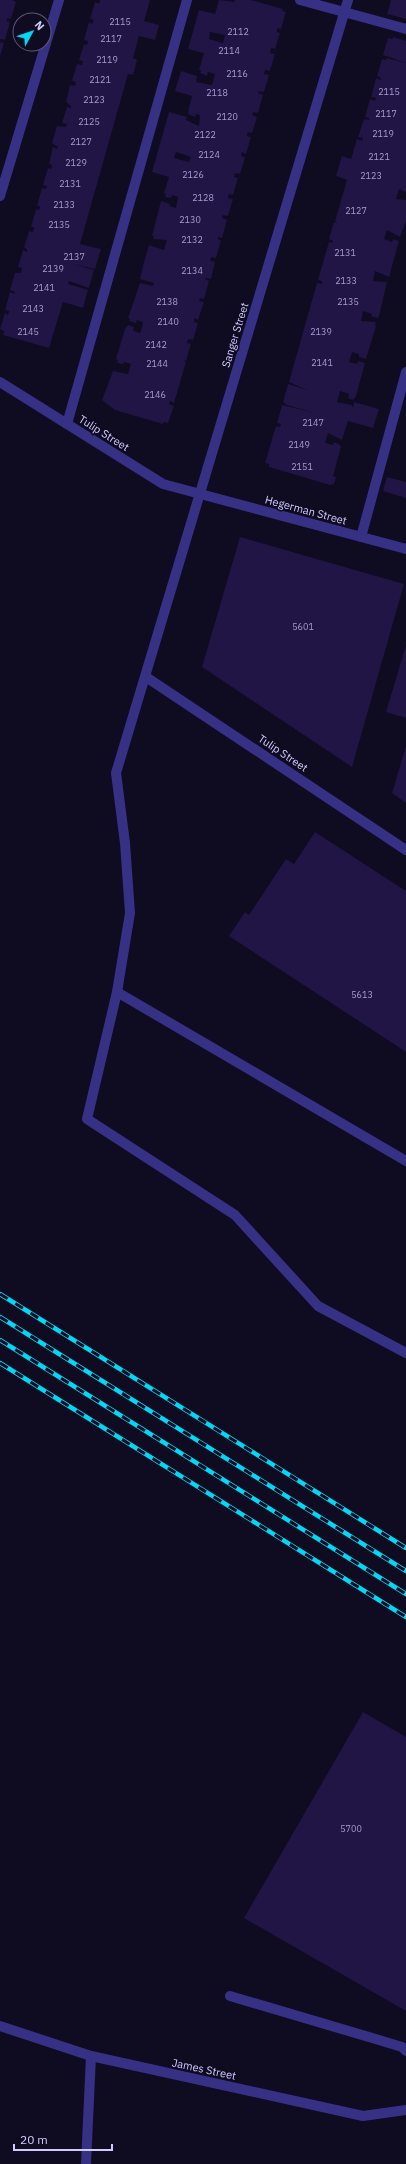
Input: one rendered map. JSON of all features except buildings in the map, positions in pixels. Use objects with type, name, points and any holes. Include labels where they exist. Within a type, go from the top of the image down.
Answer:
[{"type":"street","points":[[0,196],[59,0]]},
{"type":"street","points":[[66,424],[187,0]]},
{"type":"street","points":[[300,0],[406,29]]},
{"type":"street","name":"Sanger Street","points":[[348,0],[201,494],[116,773],[125,843],[130,913],[117,992],[87,1119],[235,1215],[318,1306],[406,1353]]},
{"type":"street","points":[[361,537],[406,372]]},
{"type":"street","name":"Tulip Street","points":[[0,382],[163,484],[201,494]]},
{"type":"street","name":"Hegerman Street","points":[[201,494],[406,549]]},
{"type":"street","name":"Tulip Street","points":[[146,677],[406,850]]},
{"type":"street","points":[[117,992],[406,1161]]},
{"type":"street","points":[[230,1996],[402,2047],[406,2051]]},
{"type":"street","name":"James Street","points":[[0,2026],[91,2056],[363,2116],[406,2110]]},
{"type":"street","points":[[86,2164],[91,2056]]},
{"type":"railway","points":[[0,1294],[406,1548]]},
{"type":"railway","points":[[0,1317],[406,1571]]},
{"type":"railway","points":[[0,1340],[406,1594]]},
{"type":"railway","points":[[0,1363],[406,1617]]}]
